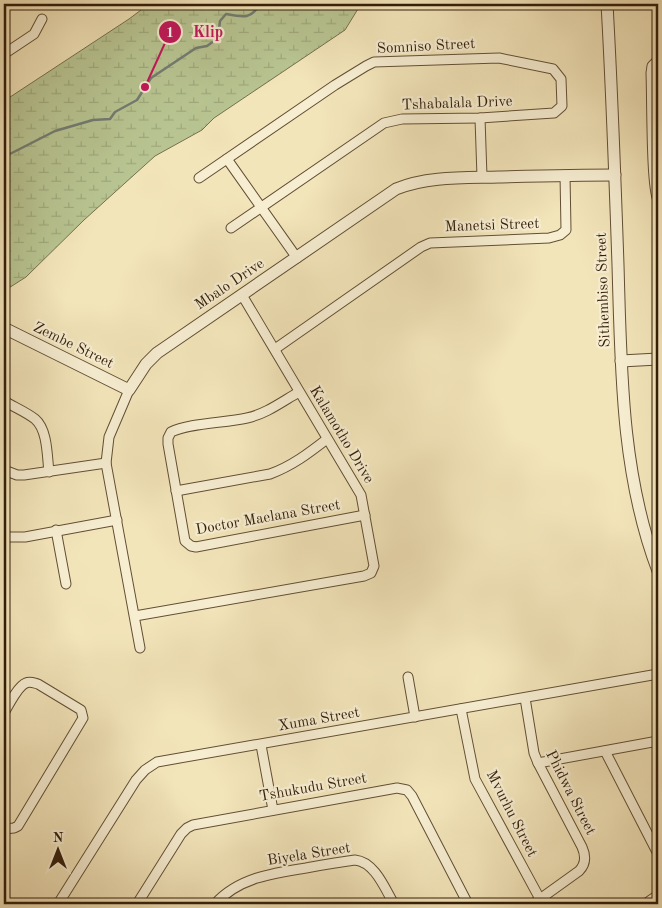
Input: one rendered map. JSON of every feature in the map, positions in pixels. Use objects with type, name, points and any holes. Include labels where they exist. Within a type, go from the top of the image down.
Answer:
[{"type":"street","name":"Sithembiso Street","points":[[607,4],[621,361],[628,442],[633,479],[648,544],[658,571]]},
{"type":"street","points":[[4,54],[34,34],[42,19]]},
{"type":"street","name":"Somniso Street","points":[[199,178],[336,85],[374,62],[491,57],[553,70],[561,79],[563,100],[562,106],[558,110]]},
{"type":"street","points":[[658,60],[652,66],[651,73],[655,193],[658,200]]},
{"type":"street","name":"Tshabalala Drive","points":[[231,228],[384,123],[402,119],[546,115],[558,110]]},
{"type":"street","points":[[480,118],[482,177]]},
{"type":"street","points":[[227,159],[297,258]]},
{"type":"street","name":"Manetsi Street","points":[[275,349],[421,247],[430,243],[550,238],[560,235],[566,230],[565,175]]},
{"type":"street","name":"Mbalo Drive","points":[[140,648],[106,463],[108,437],[129,390],[146,364],[157,353],[396,189],[427,180],[482,177],[615,175]]},
{"type":"street","points":[[658,271],[658,296]]},
{"type":"street","name":"Kalamotho Drive","points":[[135,616],[246,598],[368,575],[373,570],[374,561],[361,495],[242,295]]},
{"type":"street","name":"Zembe Street","points":[[4,328],[129,390]]},
{"type":"street","points":[[621,361],[658,359]]},
{"type":"street","name":"Doctor Maelana Street","points":[[299,392],[259,415],[172,431],[168,438],[168,444],[185,541],[191,546],[196,547],[365,515]]},
{"type":"street","points":[[4,401],[35,419],[40,425],[43,432],[49,472]]},
{"type":"street","points":[[176,491],[270,474],[296,462],[327,439]]},
{"type":"street","points":[[4,470],[24,476],[106,463]]},
{"type":"street","points":[[4,536],[25,537],[117,520]]},
{"type":"street","points":[[56,530],[66,584]]},
{"type":"street","name":"Xuma Street","points":[[58,904],[136,780],[151,765],[160,761],[261,745],[658,674]]},
{"type":"street","points":[[408,677],[416,717]]},
{"type":"street","points":[[4,713],[21,686],[31,682],[38,684],[81,710],[83,718],[18,826],[4,829]]},
{"type":"street","name":"Phidwa Street","points":[[525,698],[534,754],[582,847],[585,859],[584,865],[579,871],[536,902]]},
{"type":"street","name":"Mvurhu Street","points":[[461,709],[476,779],[536,902]]},
{"type":"street","points":[[538,763],[658,741]]},
{"type":"street","points":[[261,745],[273,810]]},
{"type":"street","points":[[605,751],[658,854]]},
{"type":"street","name":"Tshukudu Street","points":[[137,904],[189,826],[394,788],[404,789],[412,796],[468,904]]},
{"type":"street","name":"Biyela Street","points":[[214,904],[233,889],[253,879],[281,872],[355,860],[370,866],[394,904]]},
{"type":"street","points":[[645,904],[658,895]]},
{"type":"green space","points":[[149,4],[361,4],[345,30],[214,118],[202,130],[155,156],[84,220],[26,277],[4,291],[4,101]]},
{"type":"waterway","points":[[4,157],[55,131],[93,120],[110,119],[115,112],[137,100],[151,78],[196,48],[207,46],[218,38],[220,21],[226,14],[250,15],[260,4]]},
{"type":"place","name":"Klip","points":[[145,87]]}]
